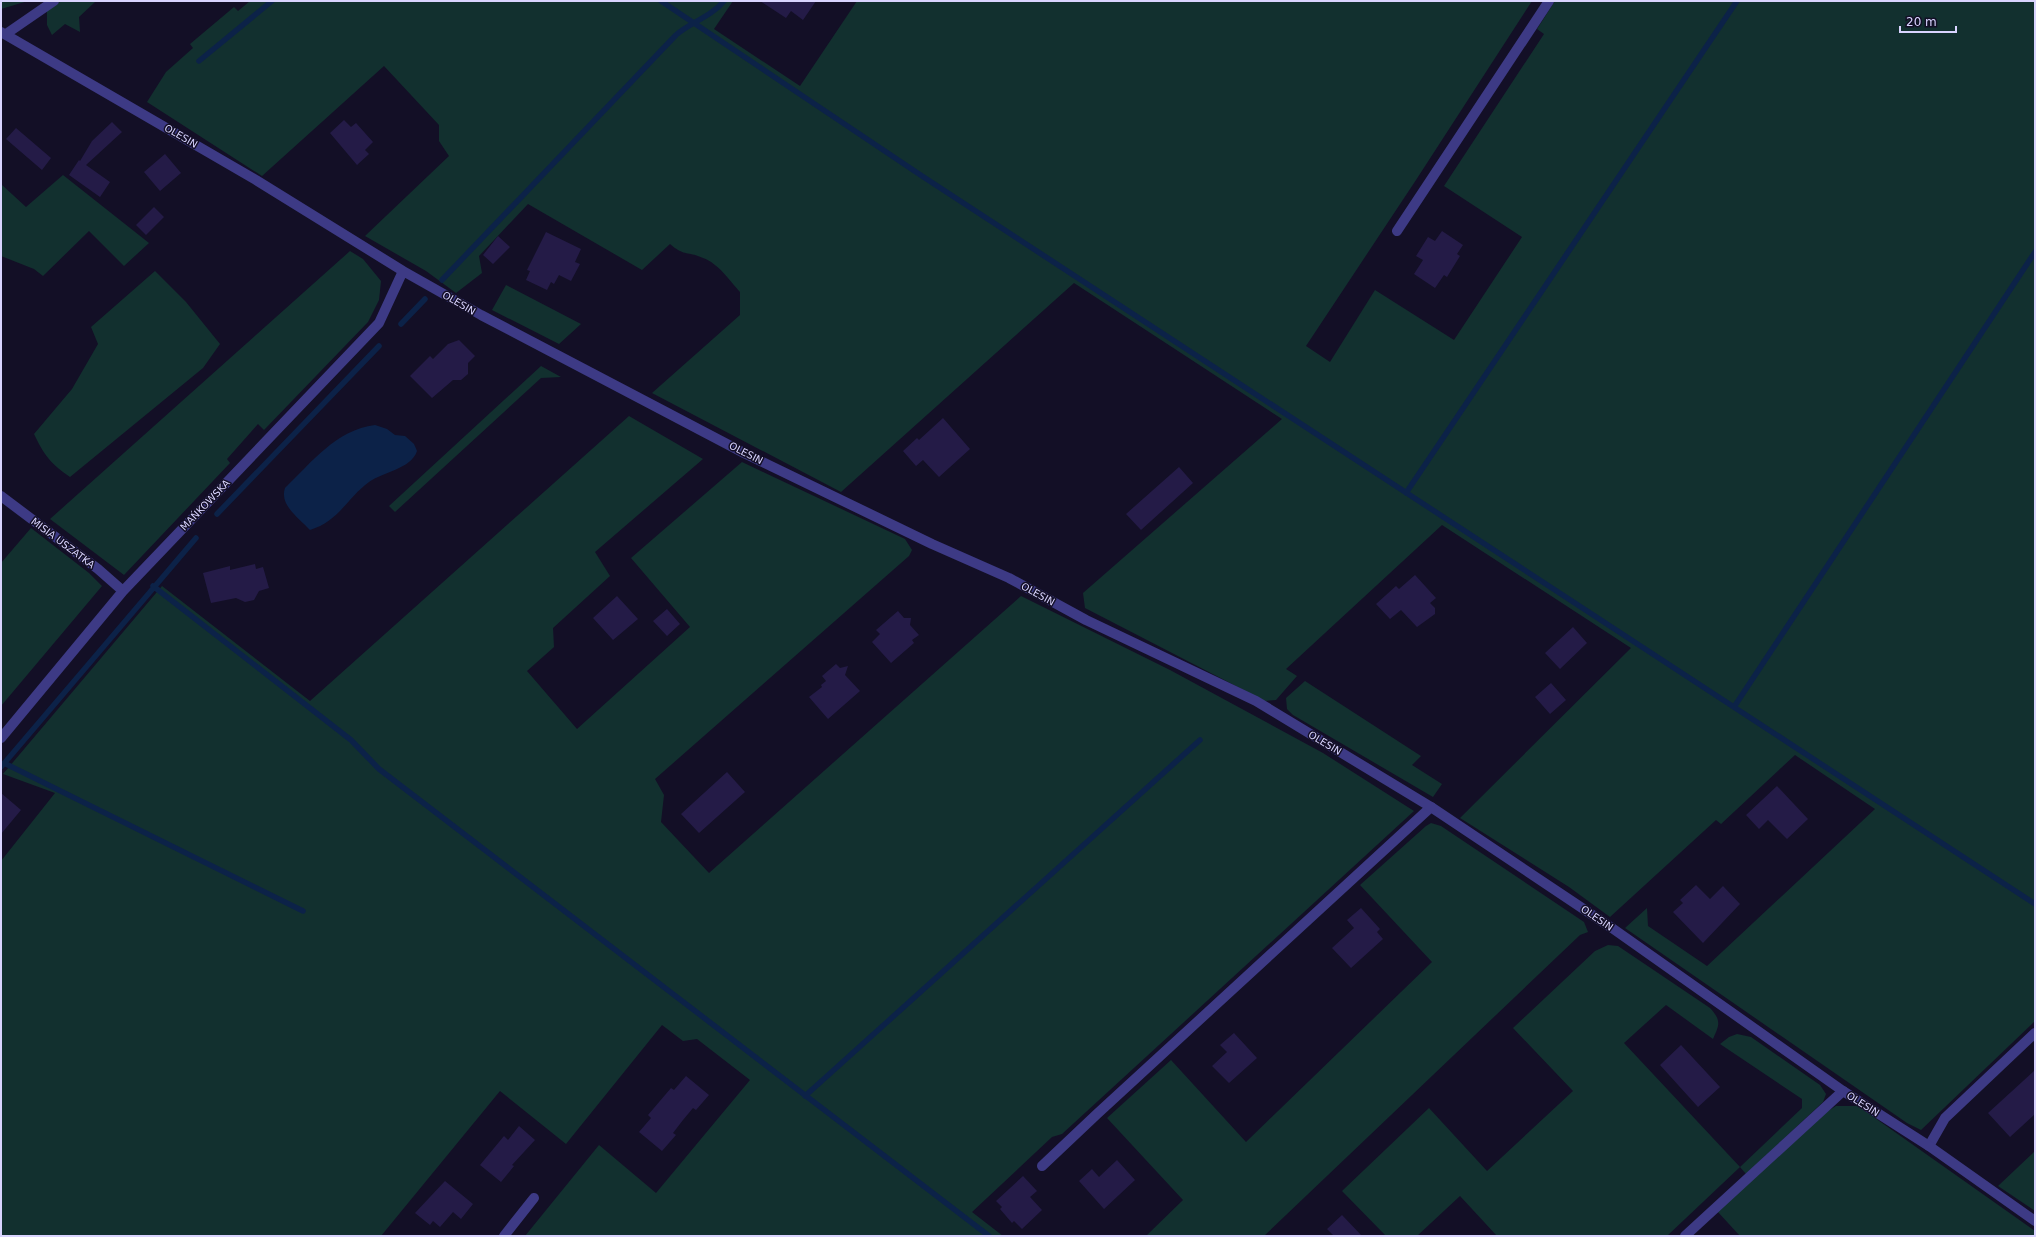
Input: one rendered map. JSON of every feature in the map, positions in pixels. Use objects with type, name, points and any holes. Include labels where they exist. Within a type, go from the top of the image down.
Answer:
[{"type":"street","points":[[3,33],[54,1]]},
{"type":"street","points":[[1397,231],[1549,1]]},
{"type":"street","name":"OLESIN","points":[[3,33],[256,180],[403,271],[481,315],[744,453],[932,544],[1009,578],[1086,620],[1256,701],[1431,807],[1612,928],[1843,1091],[1929,1146],[2035,1221]]},
{"type":"street","name":"MAŃKOWSKA","points":[[1,738],[123,591],[379,323],[403,271]]},
{"type":"street","name":"MISIA USZATKA","points":[[1,496],[98,569],[123,591]]},
{"type":"street","points":[[1042,1166],[1431,807]]},
{"type":"street","points":[[1929,1146],[1945,1118],[2035,1033]]},
{"type":"street","points":[[1685,1236],[1843,1091]]},
{"type":"street","points":[[504,1236],[534,1198]]},
{"type":"green space","points":[[1,1],[28,1],[1,9]]},
{"type":"green space","points":[[61,1],[95,2],[79,17],[80,32],[65,24],[52,35],[47,25],[47,11]]},
{"type":"green space","points":[[250,1],[733,1],[714,29],[800,86],[857,1],[1532,1],[1306,346],[1330,362],[1375,290],[1454,340],[1522,237],[1444,186],[1544,34],[1537,29],[1555,1],[2035,1],[2035,1021],[1921,1130],[1907,1123],[1625,928],[1647,908],[1648,926],[1707,966],[1875,809],[1795,755],[1721,824],[1716,820],[1610,917],[1569,887],[1460,818],[1631,648],[1442,525],[1286,669],[1297,676],[1276,700],[1265,701],[1085,608],[1083,593],[1282,419],[1074,283],[841,492],[652,393],[740,315],[740,292],[714,264],[708,260],[679,251],[670,244],[642,270],[528,204],[479,256],[482,273],[456,293],[426,271],[365,236],[449,156],[439,141],[439,125],[384,66],[262,176],[147,102],[166,72],[193,48],[190,44],[234,7],[238,11]]},
{"type":"green space","points":[[63,175],[149,243],[124,266],[89,231],[43,276],[34,269],[1,256],[1,184],[26,207]]},
{"type":"green space","points":[[350,251],[363,259],[381,281],[379,300],[368,322],[264,430],[258,424],[227,459],[230,463],[124,575],[50,519]]},
{"type":"green space","points":[[155,271],[186,302],[220,344],[203,368],[70,477],[58,468],[49,458],[41,448],[34,434],[72,389],[98,344],[91,327]]},
{"type":"green space","points":[[506,285],[581,324],[559,344],[492,310]]},
{"type":"green space","points":[[541,366],[561,377],[541,378],[395,512],[389,506]]},
{"type":"green space","points":[[629,416],[703,459],[595,552],[610,576],[553,628],[554,647],[527,671],[577,729],[690,627],[631,558],[742,462],[905,539],[912,550],[909,556],[655,779],[664,795],[661,822],[709,873],[1021,596],[1170,670],[1323,753],[1414,811],[1062,1134],[1052,1137],[972,1212],[1003,1236],[525,1236],[599,1145],[656,1193],[750,1080],[697,1039],[683,1041],[662,1025],[566,1144],[500,1091],[381,1236],[1,1236],[1,861],[55,793],[3,774],[162,586],[310,701]]},
{"type":"green space","points":[[31,528],[89,573],[102,586],[1,706],[1,563]]},
{"type":"green space","points":[[1305,681],[1421,756],[1412,765],[1442,784],[1433,797],[1293,715],[1287,709],[1286,698]]},
{"type":"green space","points":[[1431,823],[1441,826],[1584,922],[1588,932],[1580,935],[1264,1236],[1146,1236],[1183,1200],[1107,1118],[1171,1060],[1246,1142],[1432,962],[1360,885]]},
{"type":"green space","points":[[1608,945],[1618,946],[1714,1012],[1718,1020],[1718,1026],[1713,1039],[1666,1005],[1624,1043],[1740,1167],[1667,1236],[1497,1236],[1460,1196],[1417,1236],[1386,1236],[1342,1191],[1429,1108],[1487,1171],[1573,1091],[1513,1028],[1595,951]]},
{"type":"green space","points":[[1737,1034],[1751,1037],[1820,1085],[1826,1094],[1823,1102],[1746,1174],[1740,1167],[1802,1108],[1802,1099],[1720,1044],[1729,1037]]},
{"type":"green space","points":[[1836,1106],[1858,1106],[2035,1231],[2035,1236],[1740,1236],[1717,1211],[1820,1116]]},
{"type":"green space","points":[[2035,1151],[2035,1211],[1998,1186]]},
{"type":"water","points":[[375,425],[387,429],[395,435],[405,436],[414,444],[417,451],[414,457],[396,470],[369,482],[361,488],[336,515],[320,526],[310,530],[287,506],[284,494],[285,488],[315,458],[337,440],[348,433]]},
{"type":"building","points":[[760,1],[816,1],[803,20],[791,11],[786,18]]},
{"type":"building","points":[[344,120],[351,127],[356,123],[373,142],[365,150],[369,154],[357,165],[330,133]]},
{"type":"building","points":[[112,122],[122,132],[86,165],[110,182],[100,197],[69,175],[79,160],[80,161],[92,141]]},
{"type":"building","points":[[16,128],[51,158],[42,170],[6,139]]},
{"type":"building","points":[[165,154],[181,173],[160,191],[144,172]]},
{"type":"building","points":[[154,207],[164,217],[146,235],[136,225]]},
{"type":"building","points":[[1442,231],[1463,245],[1457,254],[1460,256],[1447,277],[1444,275],[1435,288],[1414,274],[1423,260],[1416,256],[1428,237],[1435,241]]},
{"type":"building","points":[[546,232],[581,249],[575,262],[580,264],[571,281],[559,275],[554,284],[551,282],[547,290],[526,280],[530,271],[527,270]]},
{"type":"building","points":[[498,236],[510,247],[493,264],[483,255]]},
{"type":"building","points":[[459,340],[475,356],[468,363],[468,374],[461,380],[453,380],[432,398],[410,376],[430,356],[433,359],[448,344]]},
{"type":"building","points":[[943,418],[970,449],[939,477],[923,460],[916,466],[903,451],[917,438],[919,440]]},
{"type":"building","points":[[1179,467],[1193,483],[1141,530],[1126,514]]},
{"type":"building","points":[[255,564],[256,569],[263,567],[269,588],[259,591],[254,600],[245,602],[236,598],[211,603],[203,573],[230,566],[230,570]]},
{"type":"building","points":[[1415,575],[1436,598],[1430,603],[1435,608],[1435,614],[1417,627],[1401,610],[1390,619],[1376,604],[1396,586],[1399,589]]},
{"type":"building","points":[[617,596],[638,619],[613,640],[593,618]]},
{"type":"building","points":[[667,609],[680,624],[667,636],[653,621]]},
{"type":"building","points":[[898,611],[904,618],[911,618],[910,625],[919,635],[912,640],[914,643],[891,663],[872,642],[880,634],[876,630]]},
{"type":"building","points":[[1573,627],[1587,643],[1560,669],[1545,653]]},
{"type":"building","points":[[836,664],[840,668],[848,666],[845,675],[860,691],[828,719],[809,697],[822,687],[821,685],[826,681],[822,676]]},
{"type":"building","points":[[1551,683],[1566,700],[1550,714],[1535,697]]},
{"type":"building","points":[[727,772],[745,792],[699,833],[681,814]]},
{"type":"building","points":[[1777,786],[1808,819],[1787,839],[1768,820],[1759,829],[1746,815]]},
{"type":"building","points":[[1,793],[21,810],[1,834]]},
{"type":"building","points":[[1696,885],[1710,899],[1723,886],[1740,904],[1703,943],[1673,912],[1683,903],[1680,900]]},
{"type":"building","points":[[1361,908],[1380,929],[1377,932],[1383,939],[1351,968],[1332,948],[1354,928],[1347,920]]},
{"type":"building","points":[[1234,1033],[1257,1058],[1229,1083],[1212,1066],[1227,1052],[1220,1045]]},
{"type":"building","points":[[1681,1045],[1720,1087],[1698,1107],[1660,1065]]},
{"type":"building","points":[[2035,1070],[2035,1114],[2010,1137],[1988,1113]]},
{"type":"building","points":[[686,1076],[709,1095],[696,1110],[693,1108],[673,1133],[676,1135],[662,1151],[639,1132],[651,1118],[648,1115],[671,1088],[674,1090]]},
{"type":"building","points":[[519,1126],[535,1140],[512,1165],[514,1166],[501,1182],[480,1165],[504,1136],[508,1140]]},
{"type":"building","points":[[1117,1160],[1135,1180],[1104,1209],[1079,1181],[1092,1169],[1099,1177]]},
{"type":"building","points":[[1023,1176],[1037,1191],[1030,1197],[1042,1210],[1022,1229],[1014,1221],[1012,1223],[1000,1209],[1002,1207],[996,1201]]},
{"type":"building","points":[[445,1181],[473,1204],[461,1219],[453,1212],[440,1227],[433,1221],[430,1225],[415,1213]]},
{"type":"building","points":[[1342,1215],[1362,1236],[1334,1236],[1327,1229]]},
{"type":"waterway","points":[[199,61],[272,1]]},
{"type":"waterway","points":[[661,1],[922,176],[2035,904]]},
{"type":"waterway","points":[[442,280],[676,35],[719,7],[724,1]]},
{"type":"waterway","points":[[1406,493],[1737,1]]},
{"type":"waterway","points":[[1734,707],[2035,252]]},
{"type":"waterway","points":[[401,324],[425,299]]},
{"type":"waterway","points":[[217,514],[379,346]]},
{"type":"waterway","points":[[1,767],[196,538]]},
{"type":"waterway","points":[[153,586],[351,740],[379,769],[989,1236]]},
{"type":"waterway","points":[[805,1096],[1200,740]]},
{"type":"waterway","points":[[4,763],[303,911]]}]
